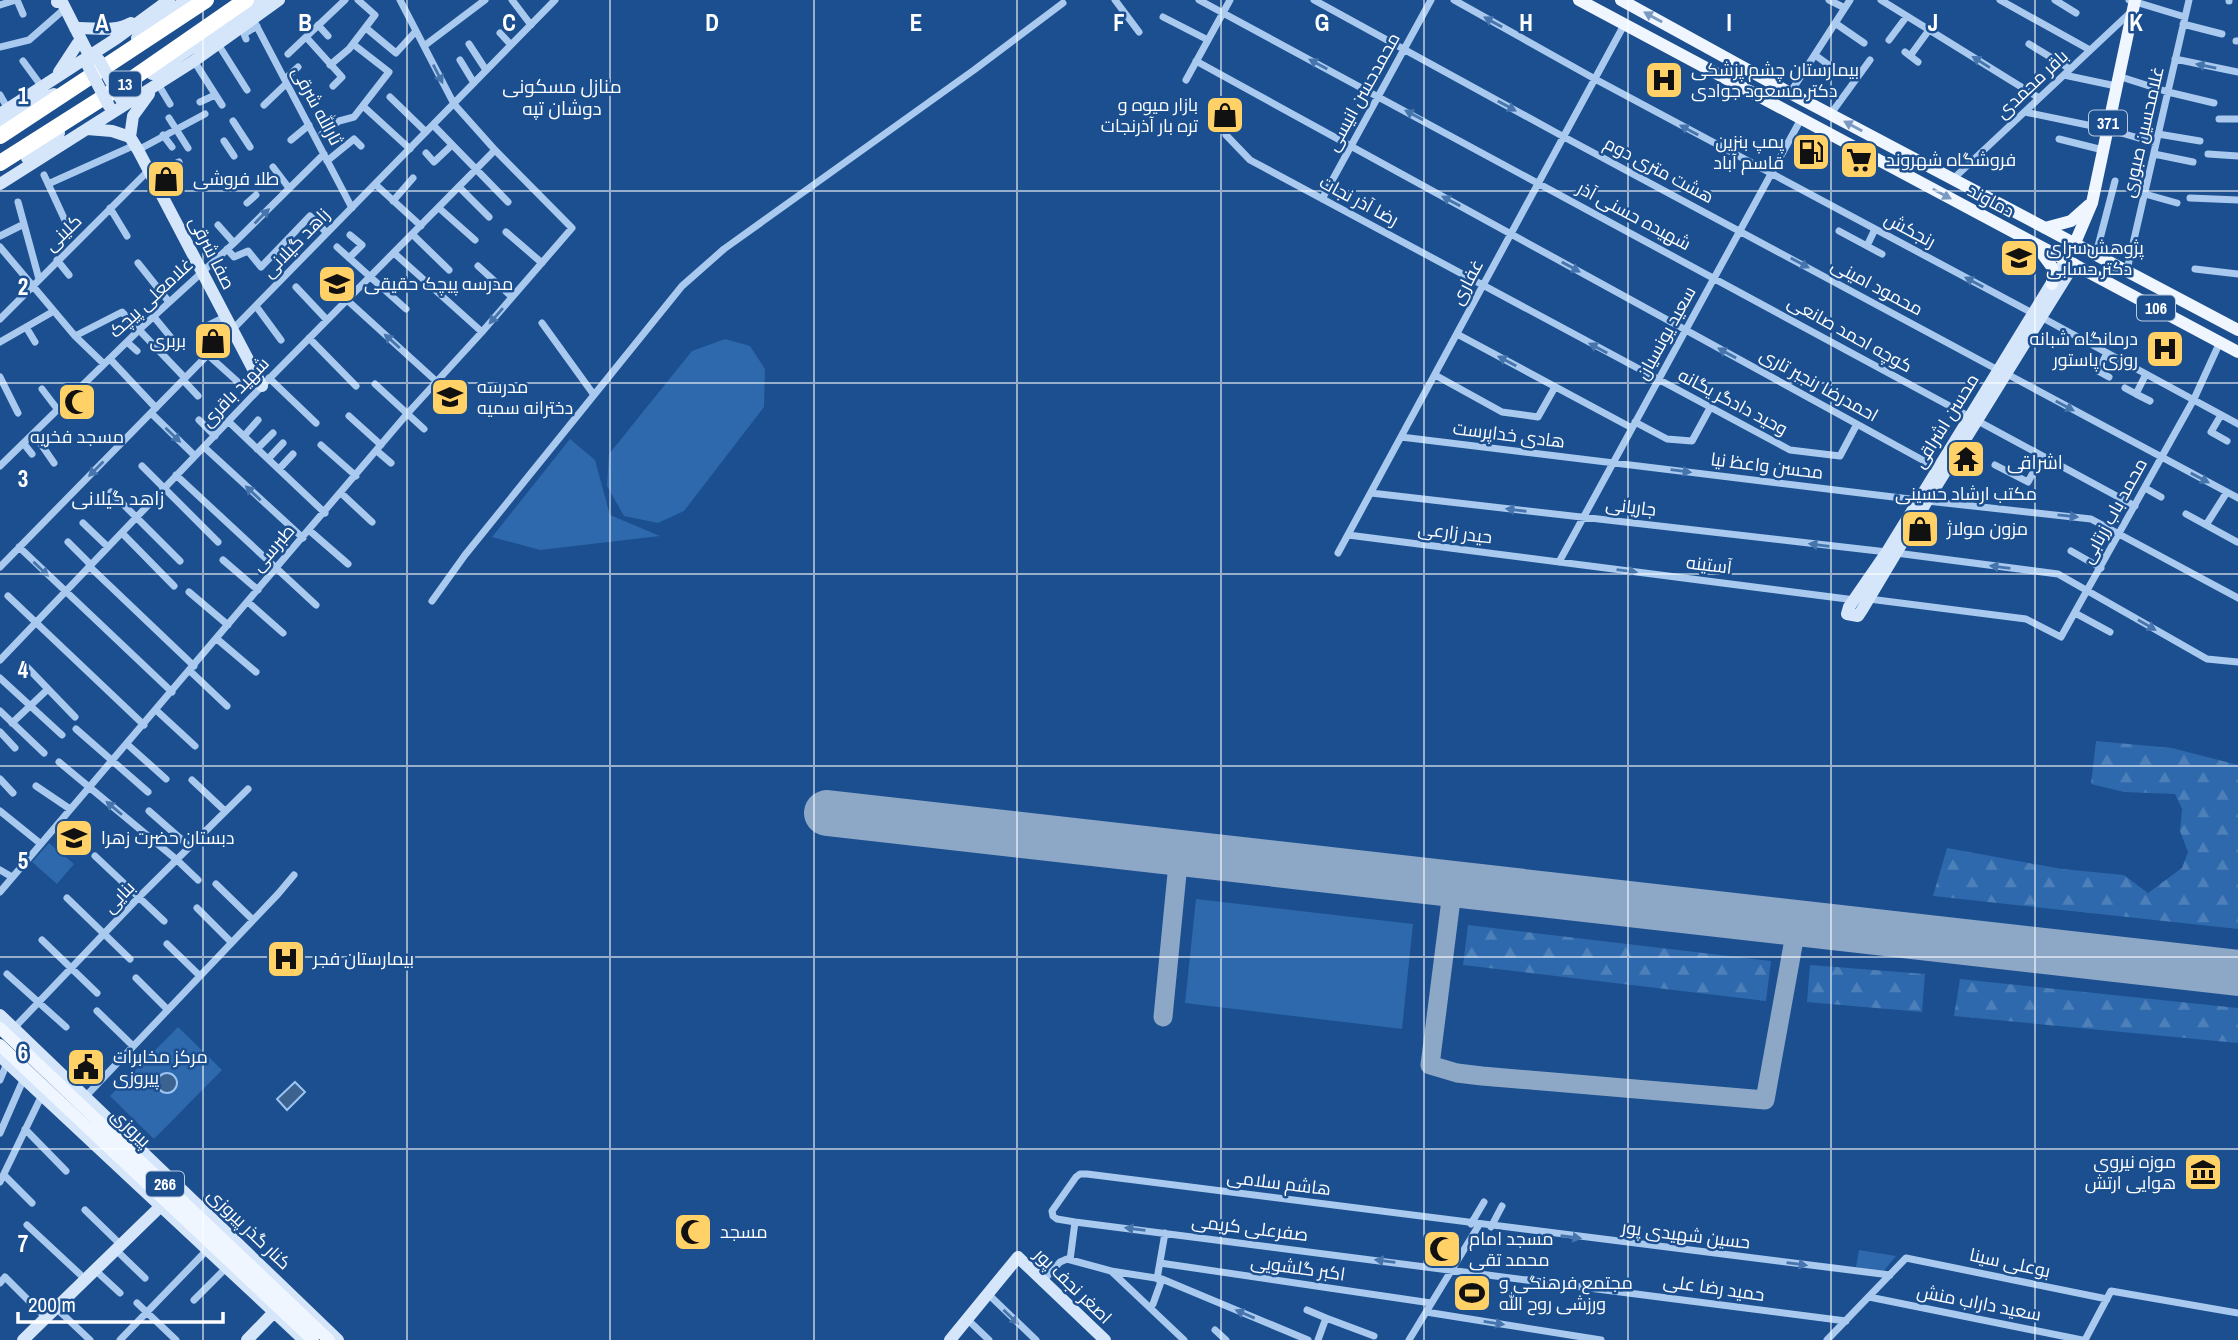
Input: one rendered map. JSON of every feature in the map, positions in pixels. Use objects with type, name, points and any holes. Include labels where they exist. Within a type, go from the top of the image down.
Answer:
[{"type":"highway","name":"13","points":[[0,136],[88,64],[116,61],[206,0]]},
{"type":"highway","name":"13","points":[[0,163],[115,105],[246,0]]},
{"type":"main road","points":[[0,124],[40,100],[169,0]]},
{"type":"main road","points":[[116,61],[133,42],[186,0]]},
{"type":"main road","points":[[115,105],[133,84],[265,0]]},
{"type":"main road","points":[[0,175],[55,136],[157,85],[255,22],[279,0]]},
{"type":"main road","name":"دماوند","points":[[1579,0],[2238,352]]},
{"type":"main road","name":"دماوند","points":[[1621,0],[1830,115],[2238,330]]},
{"type":"main road","name":"371","points":[[2080,246],[2092,203],[2132,3]]},
{"type":"main road","points":[[60,5],[88,64],[115,105]]},
{"type":"main road","points":[[60,5],[75,28],[88,64],[115,105]]},
{"type":"main road","points":[[75,28],[118,28],[150,14]]},
{"type":"main road","points":[[54,79],[78,43]]},
{"type":"main road","points":[[4,111],[54,79],[88,64]]},
{"type":"main road","points":[[83,121],[131,139],[133,116],[157,85]]},
{"type":"main road","name":"صفا شرقی","points":[[115,105],[232,331],[266,382]]},
{"type":"main road","points":[[0,184],[83,121]]},
{"type":"main road","points":[[2045,228],[2071,221],[2092,203]]},
{"type":"main road","points":[[2036,245],[2052,267],[2052,284]]},
{"type":"main road","points":[[2070,262],[2080,246]]},
{"type":"main road","name":"محسن اشراقی","points":[[2038,316],[2052,284],[2070,262]]},
{"type":"main road","name":"محسن اشراقی","points":[[1862,599],[2070,262]]},
{"type":"main road","name":"محسن اشراقی","points":[[1923,500],[1937,468],[1973,419]]},
{"type":"main road","name":"پیروزی","points":[[0,1015],[6,1034],[80,1107],[329,1340]]},
{"type":"main road","points":[[4,1059],[163,1203],[23,1340]]},
{"type":"main road","name":"پیروزی","points":[[80,1107],[163,1203],[277,1310],[313,1340]]},
{"type":"main road","name":"کنار گذر پیروزی","points":[[80,1107],[338,1340]]},
{"type":"main road","points":[[210,1247],[226,1268],[277,1310],[304,1340]]},
{"type":"main road","name":"اصغر نجف پور","points":[[987,1293],[1018,1257],[1105,1340]]},
{"type":"main road","points":[[950,1340],[987,1293]]},
{"type":"main road","points":[[247,1340],[277,1310]]},
{"type":"street","points":[[0,5],[17,0],[23,14]]},
{"type":"street","points":[[288,54],[345,0]]},
{"type":"street","points":[[330,65],[352,44],[375,15],[358,0]]},
{"type":"street","points":[[400,0],[454,104],[495,150]]},
{"type":"street","points":[[424,46],[485,0]]},
{"type":"street","points":[[512,0],[531,25]]},
{"type":"street","name":"زاهد گیلانی","points":[[0,567],[555,0]]},
{"type":"street","points":[[1115,0],[1139,32]]},
{"type":"street","name":"شهیده حسنی آذر","points":[[1199,0],[1714,278]]},
{"type":"street","points":[[1186,80],[1230,0]]},
{"type":"street","name":"هشت متری دوم","points":[[1314,0],[1740,231]]},
{"type":"street","name":"محمدحسن انیسی","points":[[1322,200],[1431,0]]},
{"type":"street","name":"رنجکش","points":[[1454,0],[1595,79],[2238,424]]},
{"type":"street","points":[[1829,0],[1845,8]]},
{"type":"street","points":[[1790,93],[1850,0]]},
{"type":"street","points":[[1881,0],[2039,98]]},
{"type":"street","points":[[2000,0],[2090,50]]},
{"type":"street","points":[[2055,0],[2073,11],[2076,0]]},
{"type":"street","name":"غلامحسین صبوری","points":[[2127,270],[2189,0]]},
{"type":"street","points":[[432,601],[682,286],[724,249],[974,70],[1063,2]]},
{"type":"street","points":[[2132,3],[2222,34]]},
{"type":"street","name":"باقر محمدی","points":[[1953,180],[2090,50],[2132,3]]},
{"type":"street","points":[[0,47],[29,40],[60,5]]},
{"type":"street","points":[[1889,40],[1907,16]]},
{"type":"street","points":[[1163,17],[1208,40]]},
{"type":"street","points":[[246,39],[244,34],[255,22]]},
{"type":"street","name":"ثارالله شرقی","points":[[255,22],[352,208]]},
{"type":"street","points":[[1835,23],[1864,43]]},
{"type":"street","points":[[318,25],[328,36]]},
{"type":"street","name":"غفاری","points":[[1338,553],[1624,25]]},
{"type":"street","points":[[366,28],[396,53],[416,31]]},
{"type":"street","points":[[1918,62],[1908,54],[1929,30]]},
{"type":"street","points":[[500,33],[511,46]]},
{"type":"street","points":[[306,37],[342,77],[333,86]]},
{"type":"street","points":[[218,44],[247,90]]},
{"type":"street","points":[[322,134],[339,121],[354,117],[389,72],[352,44]]},
{"type":"street","points":[[469,44],[486,70]]},
{"type":"street","points":[[2029,44],[2067,72],[2214,103]]},
{"type":"street","points":[[1815,55],[1837,71]]},
{"type":"street","points":[[460,60],[474,83]]},
{"type":"street","points":[[1830,115],[1870,60]]},
{"type":"street","points":[[2175,60],[2238,72]]},
{"type":"street","points":[[23,61],[42,87]]},
{"type":"street","points":[[194,61],[222,105]]},
{"type":"street","name":"احمدرضا رنجبر تاری","points":[[1196,61],[1937,468]]},
{"type":"street","points":[[264,105],[298,66]]},
{"type":"street","points":[[157,85],[170,104]]},
{"type":"street","points":[[0,95],[4,111]]},
{"type":"street","points":[[200,102],[215,95]]},
{"type":"street","points":[[390,97],[426,132]]},
{"type":"street","points":[[363,106],[410,149]]},
{"type":"street","points":[[2025,111],[2156,143]]},
{"type":"street","points":[[48,184],[131,139],[163,135],[205,114]]},
{"type":"street","points":[[169,118],[188,148]]},
{"type":"street","name":"سعید یونسیان","points":[[1559,562],[1801,119]]},
{"type":"street","points":[[2219,120],[2238,119]]},
{"type":"street","points":[[191,120],[195,128]]},
{"type":"street","points":[[233,121],[250,147]]},
{"type":"street","points":[[291,140],[309,125]]},
{"type":"street","points":[[433,125],[508,202]]},
{"type":"street","points":[[2158,134],[2200,141]]},
{"type":"street","points":[[163,135],[172,147]]},
{"type":"street","name":"رضا آذر نجات","points":[[1226,135],[1250,160],[1658,380]]},
{"type":"street","name":"غلامعلی پیچک","points":[[0,466],[289,188],[326,157],[354,139],[361,146]]},
{"type":"street","points":[[2059,139],[2103,150]]},
{"type":"street","points":[[224,141],[234,156]]},
{"type":"street","points":[[426,153],[434,162],[452,145]]},
{"type":"street","name":"شهید باقری","points":[[1,657],[266,382],[495,150]]},
{"type":"street","name":"طبرسی","points":[[0,892],[407,414],[572,228],[495,150]]},
{"type":"street","points":[[2208,153],[2238,156]]},
{"type":"street","points":[[2154,154],[2193,162]]},
{"type":"street","name":"کلینی","points":[[0,319],[110,208],[150,173],[179,162]]},
{"type":"street","points":[[273,167],[289,188]]},
{"type":"street","points":[[44,175],[69,229]]},
{"type":"street","points":[[393,201],[413,178]]},
{"type":"street","points":[[2096,254],[2115,181]]},
{"type":"street","points":[[375,184],[421,226]]},
{"type":"street","points":[[459,187],[489,217]]},
{"type":"street","points":[[2145,194],[2177,203]]},
{"type":"street","points":[[247,203],[256,195]]},
{"type":"street","points":[[2190,198],[2238,200]]},
{"type":"street","points":[[18,202],[39,279]]},
{"type":"street","points":[[110,208],[127,236]]},
{"type":"street","points":[[439,208],[475,240]]},
{"type":"street","points":[[218,225],[234,257],[247,251],[261,267],[310,216],[335,245],[406,309]]},
{"type":"street","points":[[0,236],[24,224]]},
{"type":"street","points":[[1867,246],[1875,229]]},
{"type":"street","name":"محمود امینی","points":[[1740,231],[2238,498]]},
{"type":"street","points":[[1839,231],[1882,254]]},
{"type":"street","points":[[506,232],[542,263]]},
{"type":"street","points":[[412,234],[449,270]]},
{"type":"street","points":[[349,258],[362,245],[350,235]]},
{"type":"street","points":[[0,247],[3,258],[32,286],[75,336],[107,361],[195,456]]},
{"type":"street","points":[[394,253],[482,332]]},
{"type":"street","points":[[57,260],[69,275]]},
{"type":"street","points":[[138,262],[169,302]]},
{"type":"street","points":[[478,266],[512,297]]},
{"type":"street","points":[[2195,270],[2238,274]]},
{"type":"street","name":"کوچه احمد صانعی","points":[[1714,278],[2135,506]]},
{"type":"street","points":[[296,287],[327,320]]},
{"type":"street","points":[[347,300],[436,382]]},
{"type":"street","points":[[256,306],[281,340]]},
{"type":"street","points":[[0,342],[54,311]]},
{"type":"street","points":[[75,336],[122,312],[198,396]]},
{"type":"street","points":[[154,317],[173,340]]},
{"type":"street","points":[[207,326],[225,317]]},
{"type":"street","points":[[542,323],[594,395]]},
{"type":"street","points":[[26,327],[35,342]]},
{"type":"street","points":[[1457,334],[1555,387],[1667,439],[1692,441],[1710,408]]},
{"type":"street","points":[[309,338],[356,386]]},
{"type":"street","points":[[127,342],[137,351]]},
{"type":"street","name":"محمد باب زرتابی","points":[[2061,637],[2193,399],[2220,342]]},
{"type":"street","points":[[2107,353],[2098,371],[2109,377]]},
{"type":"street","points":[[208,355],[238,382]]},
{"type":"street","points":[[2136,394],[2146,374]]},
{"type":"street","points":[[1435,375],[1502,412],[1538,417],[1555,387]]},
{"type":"street","points":[[0,379],[18,414]]},
{"type":"street","name":"وحید دادگر یگانه","points":[[1658,380],[1790,450],[1840,456],[1857,424]]},
{"type":"street","points":[[266,382],[316,423]]},
{"type":"street","points":[[375,384],[424,429]]},
{"type":"street","points":[[2125,388],[2150,401]]},
{"type":"street","points":[[42,389],[58,410]]},
{"type":"street","points":[[2221,415],[2211,432],[2227,441]]},
{"type":"street","points":[[349,416],[391,463]]},
{"type":"street","points":[[198,420],[215,436]]},
{"type":"street","points":[[244,436],[258,420]]},
{"type":"street","points":[[229,422],[325,513]]},
{"type":"street","points":[[257,449],[273,433]]},
{"type":"street","points":[[34,434],[54,463]]},
{"type":"street","name":"هادی خداپرست","points":[[1401,437],[1613,463]]},
{"type":"street","points":[[268,459],[283,443]]},
{"type":"street","points":[[23,444],[32,454]]},
{"type":"street","points":[[321,445],[356,476]]},
{"type":"street","points":[[204,447],[303,538]]},
{"type":"street","points":[[279,469],[293,454]]},
{"type":"street","points":[[1996,466],[2028,482],[2042,456]]},
{"type":"street","name":"محسن واعظ نیا","points":[[1613,463],[2091,519],[2238,598]]},
{"type":"street","points":[[142,466],[218,542]]},
{"type":"street","points":[[176,475],[316,606]]},
{"type":"street","points":[[2145,488],[2161,498]]},
{"type":"street","points":[[111,492],[180,561]]},
{"type":"street","points":[[2206,525],[2227,492]]},
{"type":"street","points":[[341,493],[372,522]]},
{"type":"street","name":"جاریانی","points":[[1371,493],[2058,574],[2207,659],[2238,662]]},
{"type":"street","points":[[2186,514],[2237,542]]},
{"type":"street","points":[[83,523],[108,547]]},
{"type":"street","points":[[310,531],[348,564]]},
{"type":"street","points":[[122,533],[174,586]]},
{"type":"street","name":"حیدر زارعی","points":[[1348,536],[1559,562]]},
{"type":"street","points":[[68,542],[227,706]]},
{"type":"street","points":[[19,547],[172,692]]},
{"type":"street","points":[[2071,551],[2101,568]]},
{"type":"street","points":[[223,560],[258,590]]},
{"type":"street","name":"آستینه","points":[[1559,562],[2026,619],[2061,637]]},
{"type":"street","points":[[188,592],[228,625]]},
{"type":"street","points":[[8,596],[144,725]]},
{"type":"street","points":[[248,602],[283,633]]},
{"type":"street","points":[[2075,613],[2110,632]]},
{"type":"street","points":[[217,639],[256,672]]},
{"type":"street","points":[[24,664],[75,717]]},
{"type":"street","points":[[0,678],[62,735]]},
{"type":"street","points":[[12,723],[48,689]]},
{"type":"street","points":[[156,710],[195,746]]},
{"type":"street","points":[[0,711],[44,753]]},
{"type":"street","points":[[76,729],[148,792]]},
{"type":"street","points":[[0,732],[15,748]]},
{"type":"street","points":[[127,744],[166,779]]},
{"type":"street","points":[[59,762],[198,880]]},
{"type":"street","points":[[192,779],[225,811]]},
{"type":"street","points":[[1,781],[13,793]]},
{"type":"street","points":[[36,786],[70,810]]},
{"type":"street","name":"بنایی","points":[[6,1034],[248,789]]},
{"type":"street","points":[[0,811],[41,844]]},
{"type":"street","points":[[149,811],[190,847]]},
{"type":"street","points":[[94,856],[164,921]]},
{"type":"street","points":[[0,870],[12,877]]},
{"type":"street","points":[[80,1107],[167,1009],[294,875]]},
{"type":"street","points":[[216,884],[253,920]]},
{"type":"street","points":[[67,898],[130,959]]},
{"type":"street","points":[[197,908],[231,942]]},
{"type":"street","points":[[42,940],[97,993]]},
{"type":"street","points":[[167,944],[200,975]]},
{"type":"street","points":[[7,974],[66,1027]]},
{"type":"street","points":[[136,978],[167,1009]]},
{"type":"street","points":[[97,1011],[133,1046]]},
{"type":"street","points":[[0,1080],[4,1059]]},
{"type":"street","points":[[0,1133],[24,1078]]},
{"type":"street","points":[[32,1203],[2,1179],[42,1095]]},
{"type":"street","points":[[25,1129],[66,1171]]},
{"type":"street","name":"هاشم سلامی","points":[[1076,1177],[1087,1174],[1475,1224]]},
{"type":"street","name":"صفرعلی کریمی","points":[[1076,1177],[1052,1209],[1054,1218],[1452,1269]]},
{"type":"street","points":[[1409,1340],[1452,1269],[1485,1202]]},
{"type":"street","points":[[1491,1227],[1502,1206]]},
{"type":"street","points":[[85,1210],[145,1278]]},
{"type":"street","points":[[1070,1260],[1075,1222]]},
{"type":"street","name":"حسین شهیدی پور","points":[[1475,1224],[1890,1275]]},
{"type":"street","points":[[27,1225],[85,1279]]},
{"type":"street","points":[[1153,1304],[1160,1279],[1165,1233]]},
{"type":"street","points":[[120,1340],[210,1247]]},
{"type":"street","name":"بوعلی سینا","points":[[1890,1275],[1906,1258],[2107,1299]]},
{"type":"street","points":[[1043,1281],[1062,1261],[1070,1260],[1111,1271],[1160,1279],[1308,1340]]},
{"type":"street","name":"اکبر گلشویی","points":[[1160,1263],[1431,1303]]},
{"type":"street","points":[[194,1300],[226,1268]]},
{"type":"street","name":"حمید رضا علی","points":[[1452,1269],[1846,1321]]},
{"type":"street","points":[[95,1270],[120,1293]]},
{"type":"street","points":[[1111,1271],[1184,1340]]},
{"type":"street","points":[[1827,1340],[1890,1275]]},
{"type":"street","points":[[0,1283],[5,1277],[46,1318]]},
{"type":"street","points":[[2083,1340],[2112,1291],[2238,1313]]},
{"type":"street","points":[[987,1293],[1036,1340]]},
{"type":"street","name":"سعید داراب منش","points":[[1869,1297],[2083,1340]]},
{"type":"street","points":[[137,1303],[176,1340]]},
{"type":"street","points":[[56,1308],[90,1340]]},
{"type":"street","points":[[1307,1310],[1374,1336]]},
{"type":"street","points":[[1426,1312],[1601,1340]]},
{"type":"street","points":[[1318,1340],[1326,1318]]},
{"type":"street","points":[[967,1319],[989,1340]]},
{"type":"street","points":[[1215,1330],[1226,1340]]},
{"type":"green space","points":[[725,339],[750,346],[765,369],[764,407],[684,511],[658,523],[624,516],[607,486],[609,454],[692,351]]},
{"type":"green space","points":[[570,439],[595,460],[610,515],[660,536],[540,550],[492,537]]},
{"type":"green space","points":[[2096,741],[2172,748],[2238,765],[2238,929],[1933,896],[1947,848],[2062,869],[2124,875],[2148,893],[2182,868],[2188,852],[2180,831],[2182,809],[2175,794],[2124,792],[2091,784]]},
{"type":"green space","points":[[49,843],[74,864],[57,884],[32,862]]},
{"type":"green space","points":[[1196,899],[1413,924],[1402,1029],[1185,1003]]},
{"type":"green space","points":[[1468,925],[1771,961],[1766,1001],[1463,965]]},
{"type":"green space","points":[[1810,965],[1925,974],[1922,1012],[1807,1002]]},
{"type":"green space","points":[[1960,979],[2238,1008],[2238,1043],[1954,1016]]},
{"type":"green space","points":[[178,1027],[222,1070],[154,1139],[110,1096]]},
{"type":"green space","points":[[1859,1250],[1896,1256],[1883,1272],[1856,1267]]},
{"type":"water","points":[[167,1073],[174,1076],[177,1083],[174,1090],[167,1093],[160,1090],[157,1083],[160,1076]]},
{"type":"water","points":[[295,1082],[305,1092],[287,1110],[277,1099]]},
{"type":"taxiway","points":[[1163,1017],[1179,853]]},
{"type":"taxiway","points":[[1453,884],[1430,1065],[1457,1073],[1482,1076],[1765,1100],[1797,923]]},
{"type":"runway","points":[[827,813],[2238,973]]},
{"type":"place","name":"بیمارستان چشم پزشکی دکتر مسعود جوادی","points":[[1664,80]]},
{"type":"place","name":"بازار میوه و تره بار آذرنجات","points":[[1225,115]]},
{"type":"place","name":"پمپ بنزین قاسم آباد","points":[[1811,152]]},
{"type":"place","name":"فروشگاه شهروند","points":[[1859,160]]},
{"type":"place","name":"طلا فروشی","points":[[166,179]]},
{"type":"place","name":"پژوهش‌سرای دکتر حسابی","points":[[2019,258]]},
{"type":"place","name":"مدرسه پیچک حقیقی","points":[[337,284]]},
{"type":"place","name":"بربری","points":[[213,341]]},
{"type":"place","name":"درمانگاه شبانه روزی پاستور","points":[[2165,349]]},
{"type":"place","name":"مدرسه دخترانه سمیه","points":[[450,397]]},
{"type":"place","name":"مسجد فخریه","points":[[77,402]]},
{"type":"place","name":"مکتب ارشاد حسینی","points":[[1966,459]]},
{"type":"place","name":"مزون مولاژ","points":[[1920,529]]},
{"type":"place","name":"دبستان حضرت زهرا","points":[[74,838]]},
{"type":"place","name":"بیمارستان فجر","points":[[286,959]]},
{"type":"place","name":"مرکز مخابرات پیروزی","points":[[86,1067]]},
{"type":"place","name":"موزه نیروی هوایی ارتش","points":[[2203,1172]]},
{"type":"place","name":"مسجد","points":[[693,1232]]},
{"type":"place","name":"مسجد امام محمد تقی","points":[[1442,1249]]},
{"type":"place","name":"مجتمع فرهنگی و ورزشی روح الله","points":[[1472,1293]]},
{"type":"district","name":"منازل مسکونی دوشان تپه","points":[[562,97]]},
{"type":"district","name":"اشراقی","points":[[2035,462]]},
{"type":"district","name":"زاهد گیلانی","points":[[118,498]]}]
